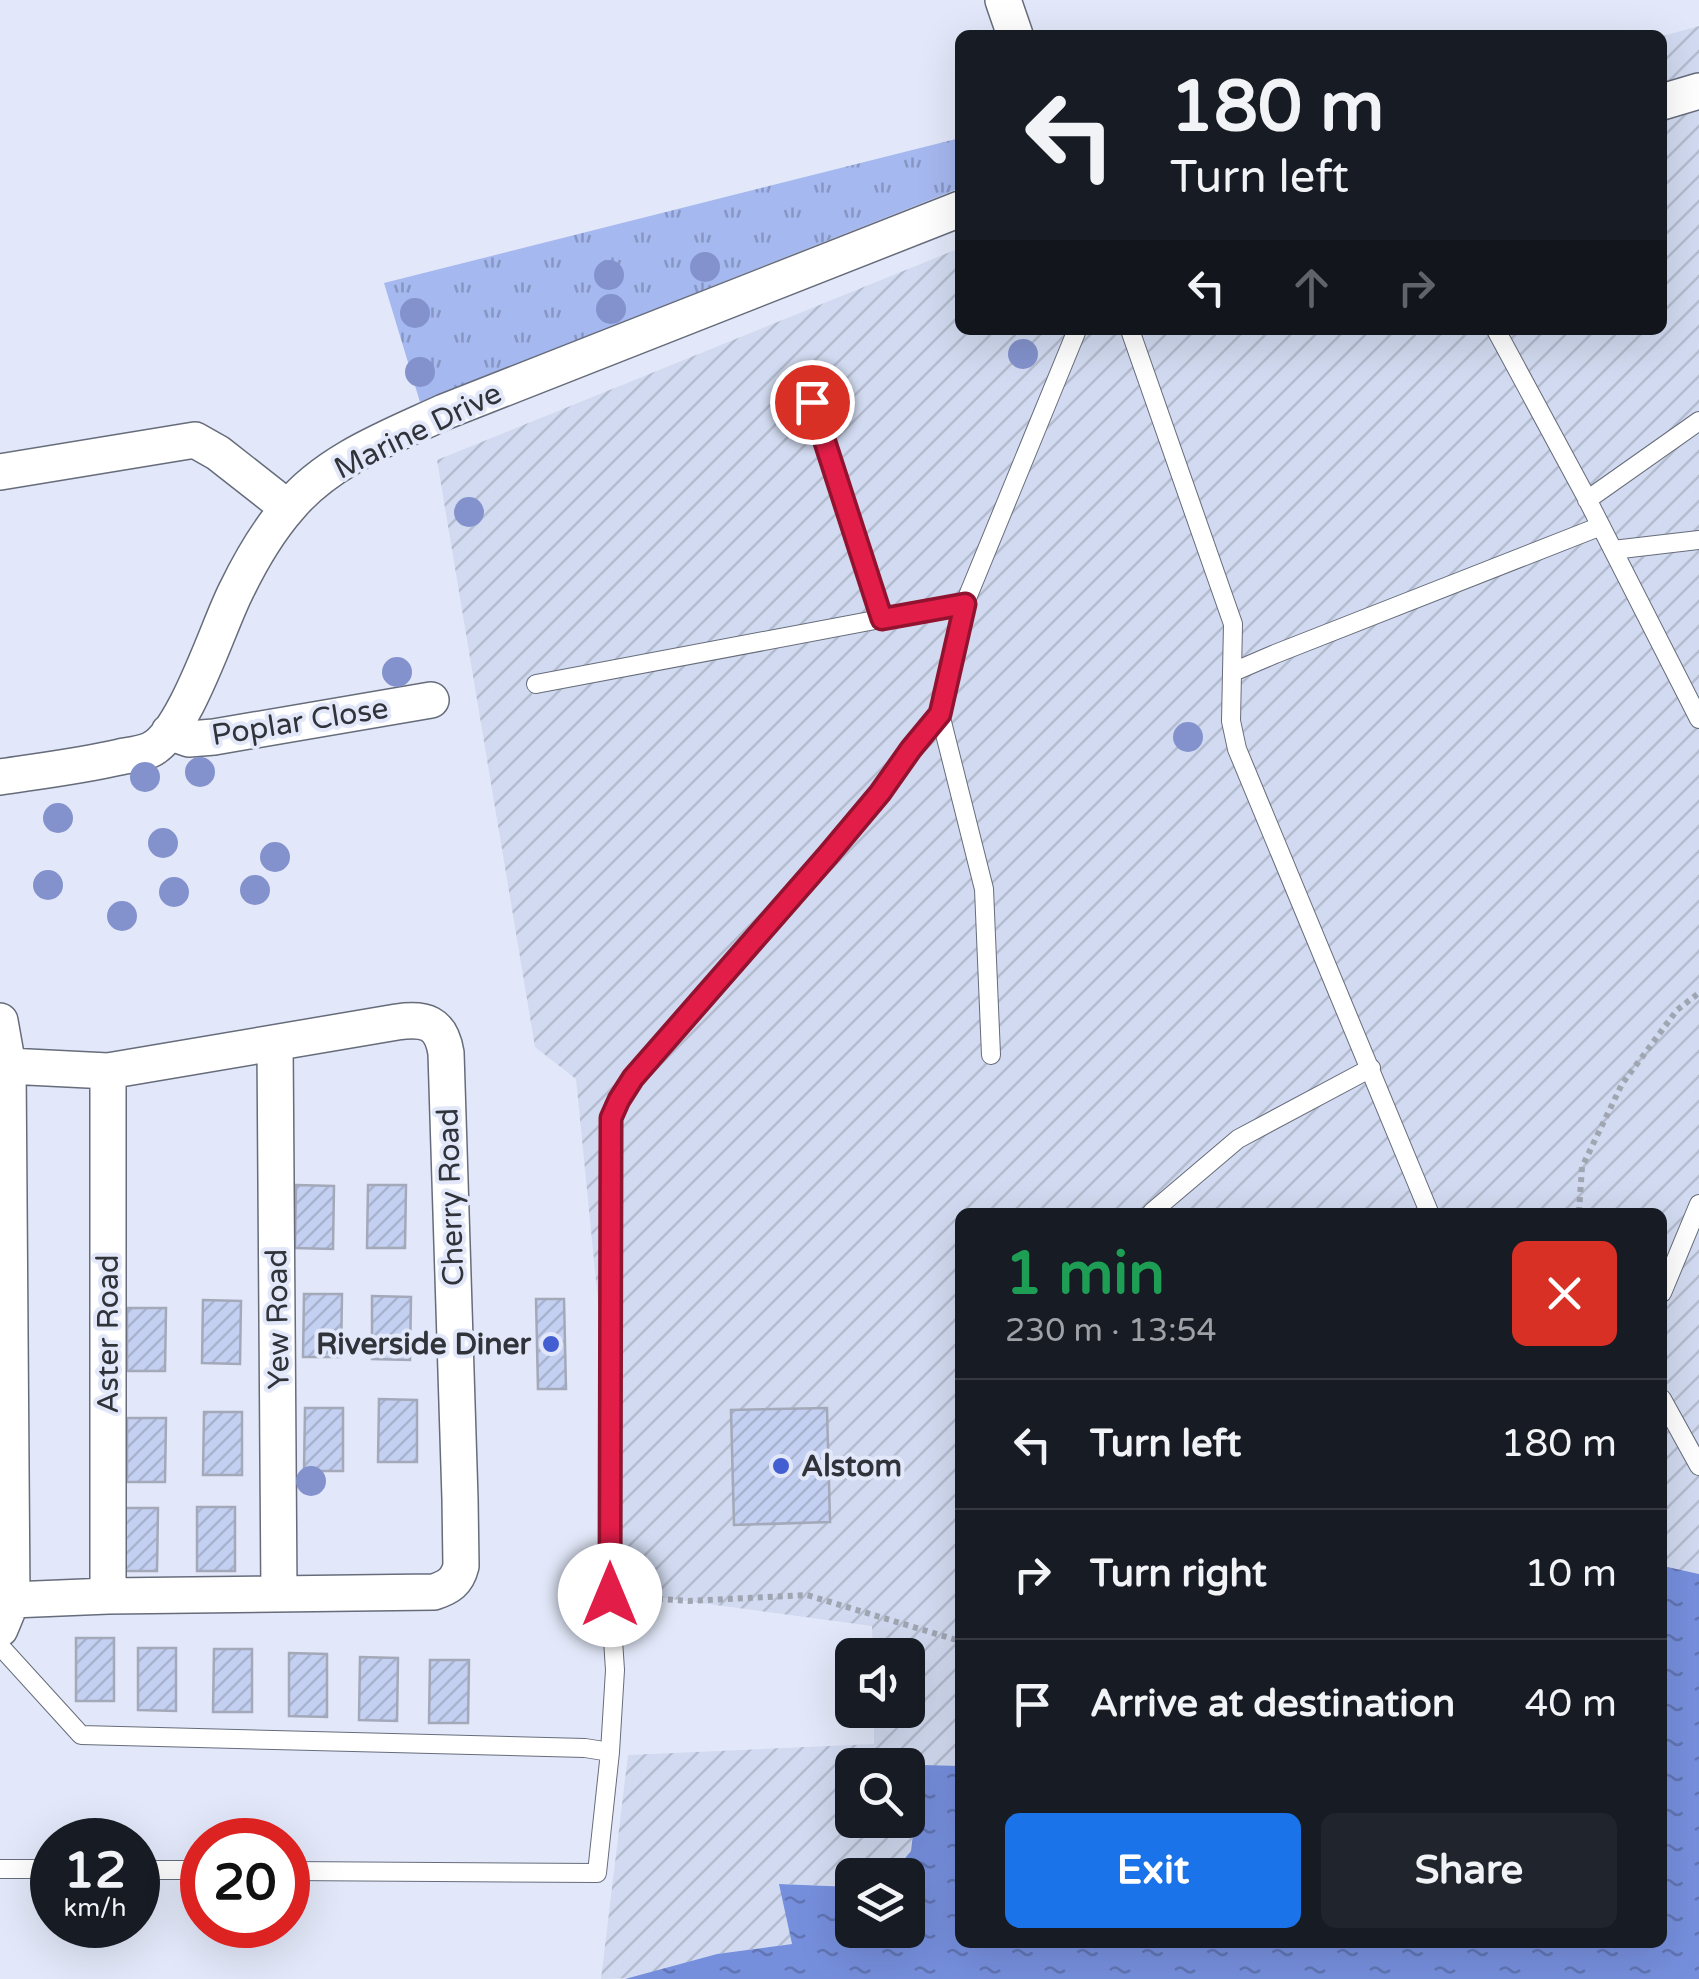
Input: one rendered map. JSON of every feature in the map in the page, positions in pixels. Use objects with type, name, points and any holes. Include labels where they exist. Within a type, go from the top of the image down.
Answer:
[{"type":"street","points":[[1003,0],[1013,30]]},
{"type":"street","points":[[1667,101],[1699,91]]},
{"type":"street","name":"Marine Drive","points":[[169,732],[193,689],[236,591],[288,508],[319,478],[375,445],[444,412],[955,211]]},
{"type":"street","points":[[0,472],[194,440],[218,453],[288,508]]},
{"type":"street","name":"Poplar Close","points":[[169,732],[189,739],[214,737],[431,700]]},
{"type":"street","points":[[0,777],[89,764],[148,750],[169,732]]},
{"type":"street","name":"Cherry Road","points":[[6,1614],[108,1596],[422,1593],[450,1586],[461,1566],[446,1053],[441,1034],[430,1023],[406,1020],[108,1071],[8,1066]]},
{"type":"street","points":[[0,1021],[8,1066],[6,1614]]},
{"type":"street","name":"Yew Road","points":[[274,1044],[279,1594]]},
{"type":"street","name":"Aster Road","points":[[108,1071],[108,1596]]},
{"type":"lane","points":[[310,1871],[598,1873],[614,1670],[610,1595],[611,1118],[633,1078],[828,855],[940,714],[965,604],[1074,335]]},
{"type":"lane","points":[[1132,335],[1230,613],[1234,630],[1231,720],[1237,749],[1427,1208]]},
{"type":"lane","points":[[1499,335],[1699,719]]},
{"type":"lane","points":[[812,402],[882,619]]},
{"type":"lane","points":[[1587,500],[1699,421]]},
{"type":"lane","points":[[1233,672],[1601,526]]},
{"type":"lane","points":[[1613,550],[1699,540]]},
{"type":"lane","points":[[536,684],[965,604]]},
{"type":"lane","points":[[940,714],[984,889],[990,1055]]},
{"type":"lane","points":[[1157,1208],[1238,1139],[1371,1068]]},
{"type":"lane","points":[[1667,1281],[1699,1204]]},
{"type":"lane","points":[[1667,1408],[1699,1466]]},
{"type":"lane","points":[[0,1646],[81,1734],[586,1748],[610,1752]]},
{"type":"lane","points":[[0,1869],[30,1869]]},
{"type":"path","points":[[1578,1208],[1582,1166],[1622,1084],[1677,1010],[1699,993]]},
{"type":"path","points":[[610,1595],[688,1601],[807,1595],[955,1639]]},
{"type":"shaded area","points":[[1699,26],[1699,1574],[1667,1567],[1667,1208],[955,1208],[955,1766],[925,1766],[925,1748],[835,1748],[835,1838],[913,1838],[911,1851],[905,1858],[835,1858],[835,1886],[780,1884],[792,1944],[717,1954],[631,1978],[601,1979],[628,1755],[874,1744],[874,1728],[925,1728],[925,1638],[872,1638],[872,1626],[627,1593],[576,1079],[535,1047],[437,460],[955,250],[955,335],[1667,335],[1667,35]]},
{"type":"green space","points":[[955,139],[955,190],[420,402],[384,283]]},
{"type":"water","points":[[1667,1567],[1699,1574],[1699,1979],[625,1979],[717,1954],[792,1944],[779,1884],[835,1886],[835,1948],[925,1948],[925,1858],[905,1858],[911,1851],[913,1838],[925,1838],[925,1765],[955,1766],[955,1948],[1667,1948]]},
{"type":"building","points":[[296,1185],[334,1186],[333,1249],[295,1248]]},
{"type":"building","points":[[368,1185],[406,1185],[405,1248],[367,1248]]},
{"type":"building","points":[[304,1294],[342,1294],[341,1357],[303,1357]]},
{"type":"building","points":[[372,1296],[411,1297],[410,1360],[372,1359]]},
{"type":"building","name":"Riverside Diner","points":[[536,1299],[564,1299],[566,1389],[538,1389]]},
{"type":"building","points":[[203,1300],[241,1301],[240,1364],[202,1363]]},
{"type":"building","points":[[127,1308],[166,1308],[165,1371],[127,1371]]},
{"type":"building","points":[[379,1399],[417,1400],[417,1462],[378,1462]]},
{"type":"building","points":[[305,1408],[343,1408],[343,1471],[304,1471]]},
{"type":"building","name":"Alstom","points":[[827,1408],[830,1522],[734,1525],[731,1410]]},
{"type":"building","points":[[204,1412],[242,1412],[242,1475],[203,1475]]},
{"type":"building","points":[[127,1418],[166,1418],[165,1482],[127,1482]]},
{"type":"building","points":[[197,1507],[235,1507],[235,1571],[197,1571]]},
{"type":"building","points":[[119,1508],[158,1508],[157,1571],[119,1571]]},
{"type":"building","points":[[76,1638],[114,1638],[114,1701],[76,1701]]},
{"type":"building","points":[[138,1648],[176,1648],[176,1711],[138,1710]]},
{"type":"building","points":[[214,1649],[252,1649],[252,1712],[213,1712]]},
{"type":"building","points":[[289,1653],[327,1654],[327,1717],[289,1716]]},
{"type":"building","points":[[360,1657],[398,1658],[397,1721],[359,1720]]},
{"type":"building","points":[[430,1660],[469,1660],[468,1723],[429,1723]]},
{"type":"place","name":"Riverside Diner","points":[[551,1344]]},
{"type":"place","name":"Alstom","points":[[781,1466]]},
{"type":"route","points":[[610,1595],[611,1118],[633,1078],[828,855],[940,714],[965,604],[882,619],[812,402]]}]
